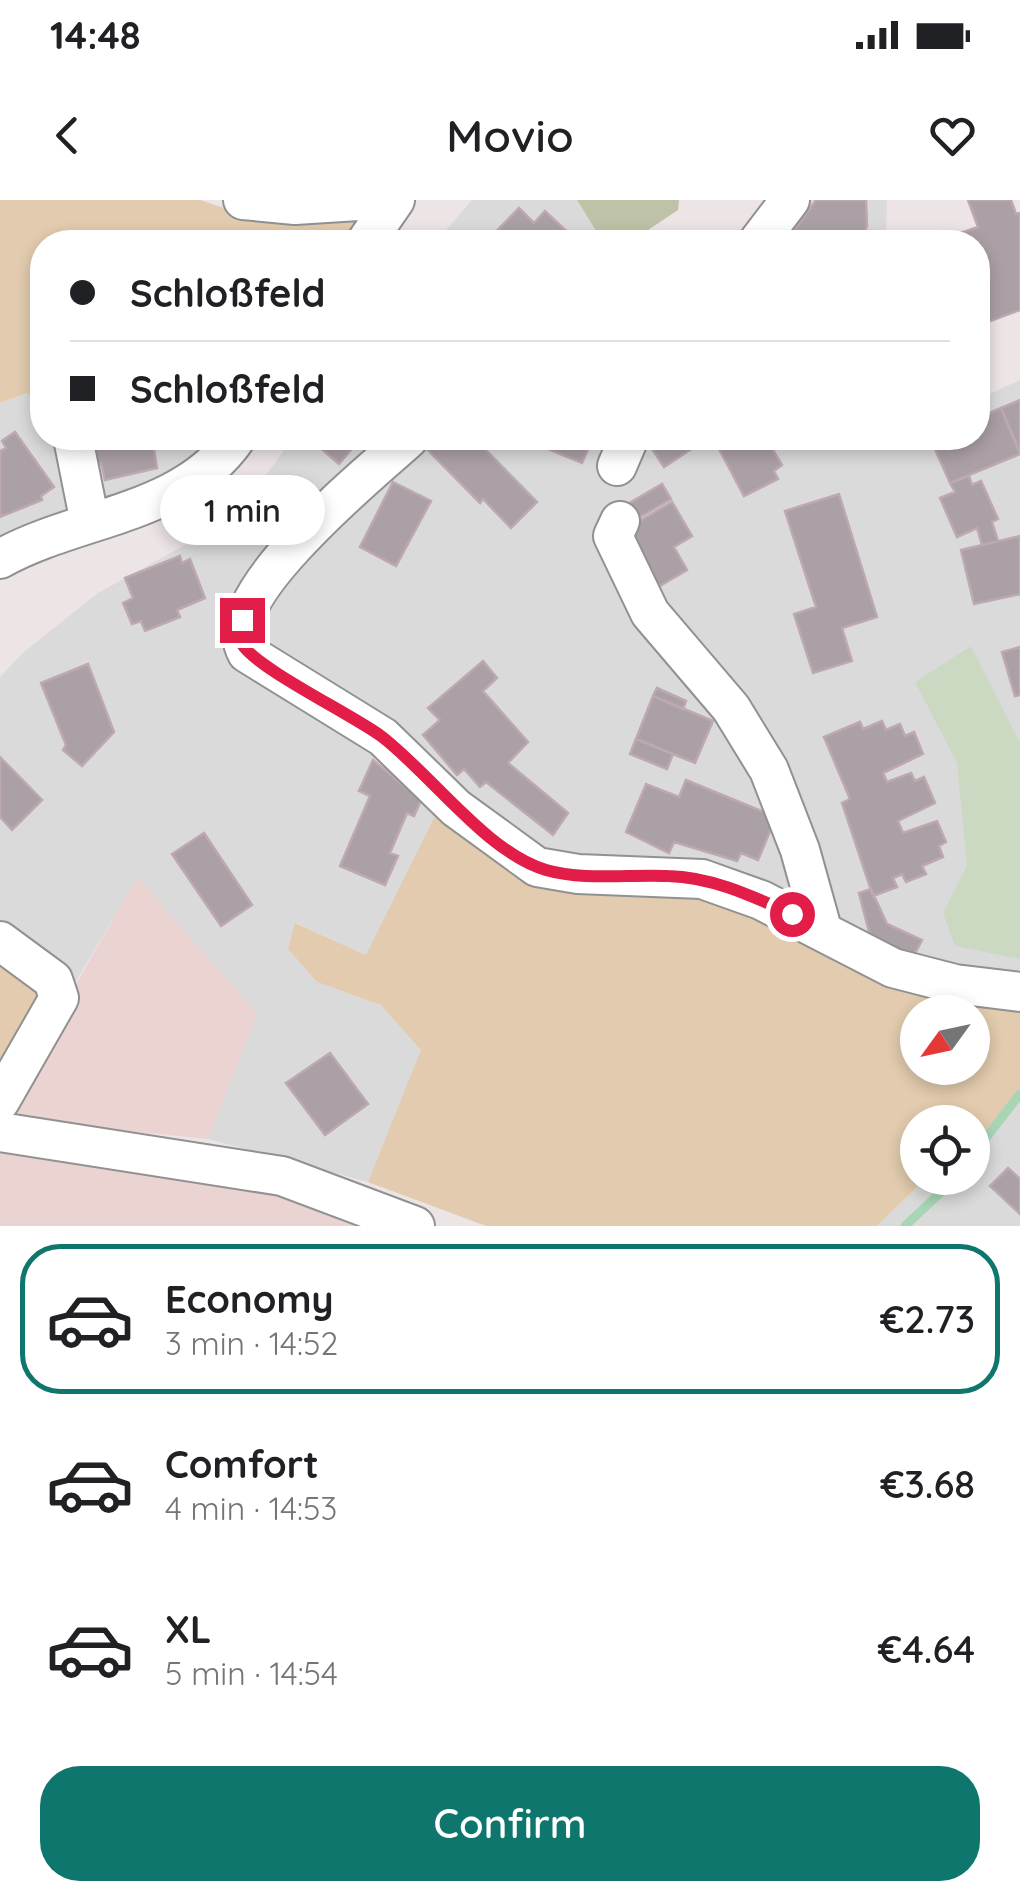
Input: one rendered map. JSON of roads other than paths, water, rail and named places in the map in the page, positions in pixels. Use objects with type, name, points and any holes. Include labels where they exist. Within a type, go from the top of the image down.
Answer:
[{"type":"street","points":[[243,200],[295,205],[374,200]]},
{"type":"street","points":[[374,230],[394,200]]},
{"type":"street","points":[[767,230],[790,200]]},
{"type":"street","points":[[75,450],[90,523]]},
{"type":"street","points":[[0,559],[178,488],[226,450]]},
{"type":"street","points":[[397,450],[268,574],[242,620],[242,644],[247,653],[382,737],[456,808],[536,867],[578,874],[702,879],[822,929],[863,954],[922,978],[1020,992]]},
{"type":"street","points":[[620,521],[613,536],[650,613],[732,708],[769,770],[800,850],[822,929]]},
{"type":"street","points":[[0,941],[53,980],[58,998],[0,1101]]},
{"type":"street","points":[[0,1132],[282,1176],[415,1226]]},
{"type":"waterway","points":[[990,1133],[1020,1094]]},
{"type":"waterway","points":[[905,1226],[938,1195]]}]
